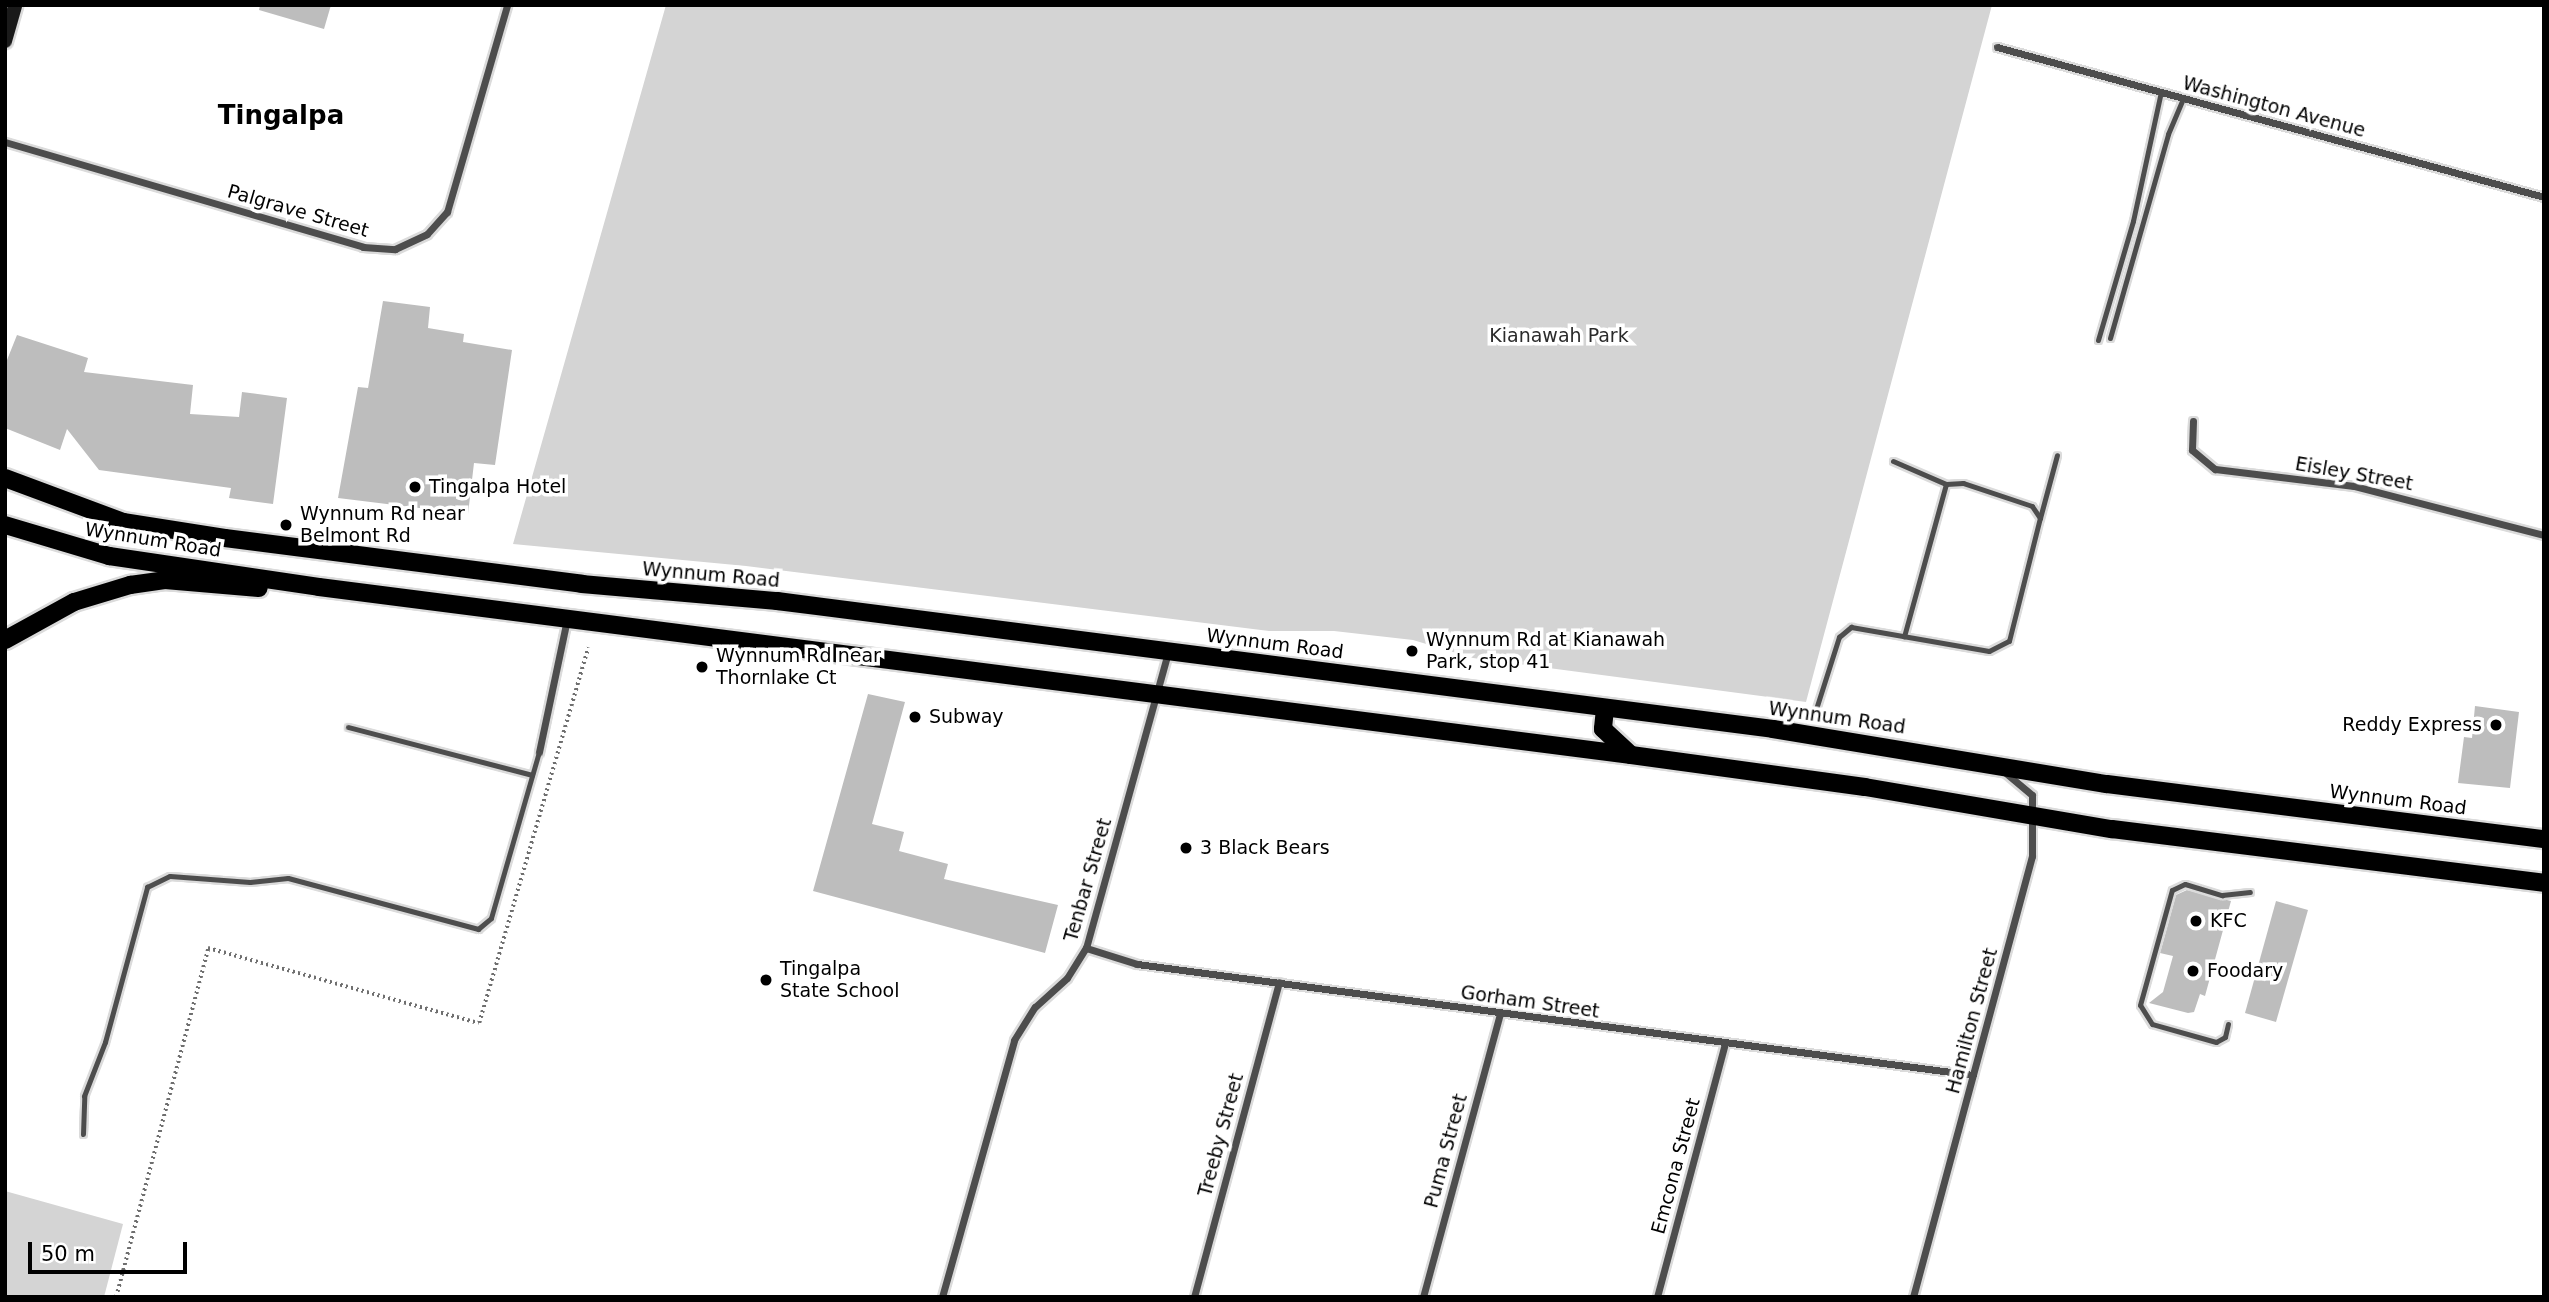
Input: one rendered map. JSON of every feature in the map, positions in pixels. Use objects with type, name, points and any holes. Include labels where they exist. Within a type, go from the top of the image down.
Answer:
[{"type":"main road","points":[[5,41],[15,5]]},
{"type":"main road","name":"Wynnum Road","points":[[5,478],[124,522],[186,533],[1168,652],[1853,740],[1999,766],[2544,839]]},
{"type":"main road","name":"Wynnum Road","points":[[5,525],[109,556],[319,587],[1631,755],[1865,787],[2035,817],[2544,883]]},
{"type":"main road","points":[[5,640],[74,602],[148,582],[319,587]]},
{"type":"main road","points":[[1605,709],[1603,729],[1631,755]]},
{"type":"street","name":"Palgrave Street","points":[[5,142],[363,247],[395,249],[428,234],[447,212],[507,5]]},
{"type":"street","name":"Washington Avenue","points":[[1997,47],[2544,197]]},
{"type":"street","name":"Eisley Street","points":[[2193,421],[2192,450],[2215,469],[2354,486],[2544,534]]},
{"type":"street","points":[[539,752],[567,618]]},
{"type":"street","name":"Tenbar Street","points":[[942,1297],[1009,1053],[1023,1023],[1067,978],[1086,948],[1168,652]]},
{"type":"street","name":"Hamilton Street","points":[[1913,1297],[2029,872],[2035,817],[2032,795],[1999,766]]},
{"type":"street","name":"Gorham Street","points":[[1086,948],[1137,964],[1973,1075]]},
{"type":"street","name":"Treeby Street","points":[[1194,1297],[1279,982]]},
{"type":"street","name":"Puma Street","points":[[1423,1297],[1500,1014]]},
{"type":"street","name":"Emcona Street","points":[[1657,1297],[1725,1043]]},
{"type":"lane","points":[[2098,340],[2133,221],[2161,92]]},
{"type":"lane","points":[[2110,338],[2168,134],[2183,98]]},
{"type":"lane","points":[[1816,709],[1839,637],[1851,626],[1989,651],[2008,641],[2057,455]]},
{"type":"lane","points":[[1893,460],[1946,484],[1963,483],[2032,506],[2040,519]]},
{"type":"lane","points":[[1904,636],[1946,484]]},
{"type":"lane","points":[[348,727],[532,775]]},
{"type":"lane","points":[[83,1134],[84,1096],[105,1042],[147,887],[170,876],[250,882],[288,878],[478,929],[491,918],[539,752]]},
{"type":"lane","points":[[2228,1024],[2225,1037],[2216,1042],[2152,1024],[2141,1013],[2141,1001],[2172,890],[2185,884],[2222,895],[2250,892]]},
{"type":"path","points":[[116,1297],[208,948],[479,1023],[588,647]]},
{"type":"green space","name":"Kianawah Park","points":[[666,5],[1992,5],[1806,702],[1473,658],[1413,640],[1334,631],[1269,631],[746,566],[513,544]]},
{"type":"green space","points":[[5,1191],[123,1224],[104,1297],[5,1297]]},
{"type":"building","points":[[260,5],[331,5],[324,29],[259,10]]},
{"type":"building","points":[[383,301],[430,307],[428,328],[464,334],[463,342],[512,350],[495,465],[474,463],[468,514],[338,498],[358,387],[368,388]]},
{"type":"building","points":[[17,335],[88,358],[84,372],[193,385],[190,414],[239,417],[242,392],[287,398],[273,504],[229,498],[231,488],[99,470],[67,429],[60,450],[5,428],[5,365]]},
{"type":"building","points":[[868,694],[905,702],[872,824],[904,832],[899,851],[948,864],[944,879],[1058,905],[1045,953],[813,891]]},
{"type":"building","points":[[2475,706],[2519,712],[2510,788],[2458,783],[2464,737],[2472,738]]},
{"type":"building","points":[[2187,890],[2231,901],[2205,996],[2200,994],[2194,1012],[2188,1013],[2149,1003],[2163,992],[2173,956],[2160,953],[2176,895]]},
{"type":"building","points":[[2276,901],[2308,910],[2276,1022],[2245,1013]]},
{"type":"place","name":"Tingalpa Hotel","points":[[415,487]]},
{"type":"place","name":"Wynnum Rd near Belmont Rd","points":[[286,525]]},
{"type":"place","name":"Wynnum Rd at Kianawah Park, stop 41","points":[[1412,651]]},
{"type":"place","name":"Wynnum Rd near Thornlake Ct","points":[[702,667]]},
{"type":"place","name":"Subway","points":[[915,717]]},
{"type":"place","name":"Reddy Express","points":[[2496,725]]},
{"type":"place","name":"3 Black Bears","points":[[1186,848]]},
{"type":"place","name":"KFC","points":[[2196,921]]},
{"type":"place","name":"Foodary","points":[[2193,971]]},
{"type":"place","name":"Tingalpa State School","points":[[766,980]]},
{"type":"district","name":"Tingalpa","points":[[281,116]]}]
